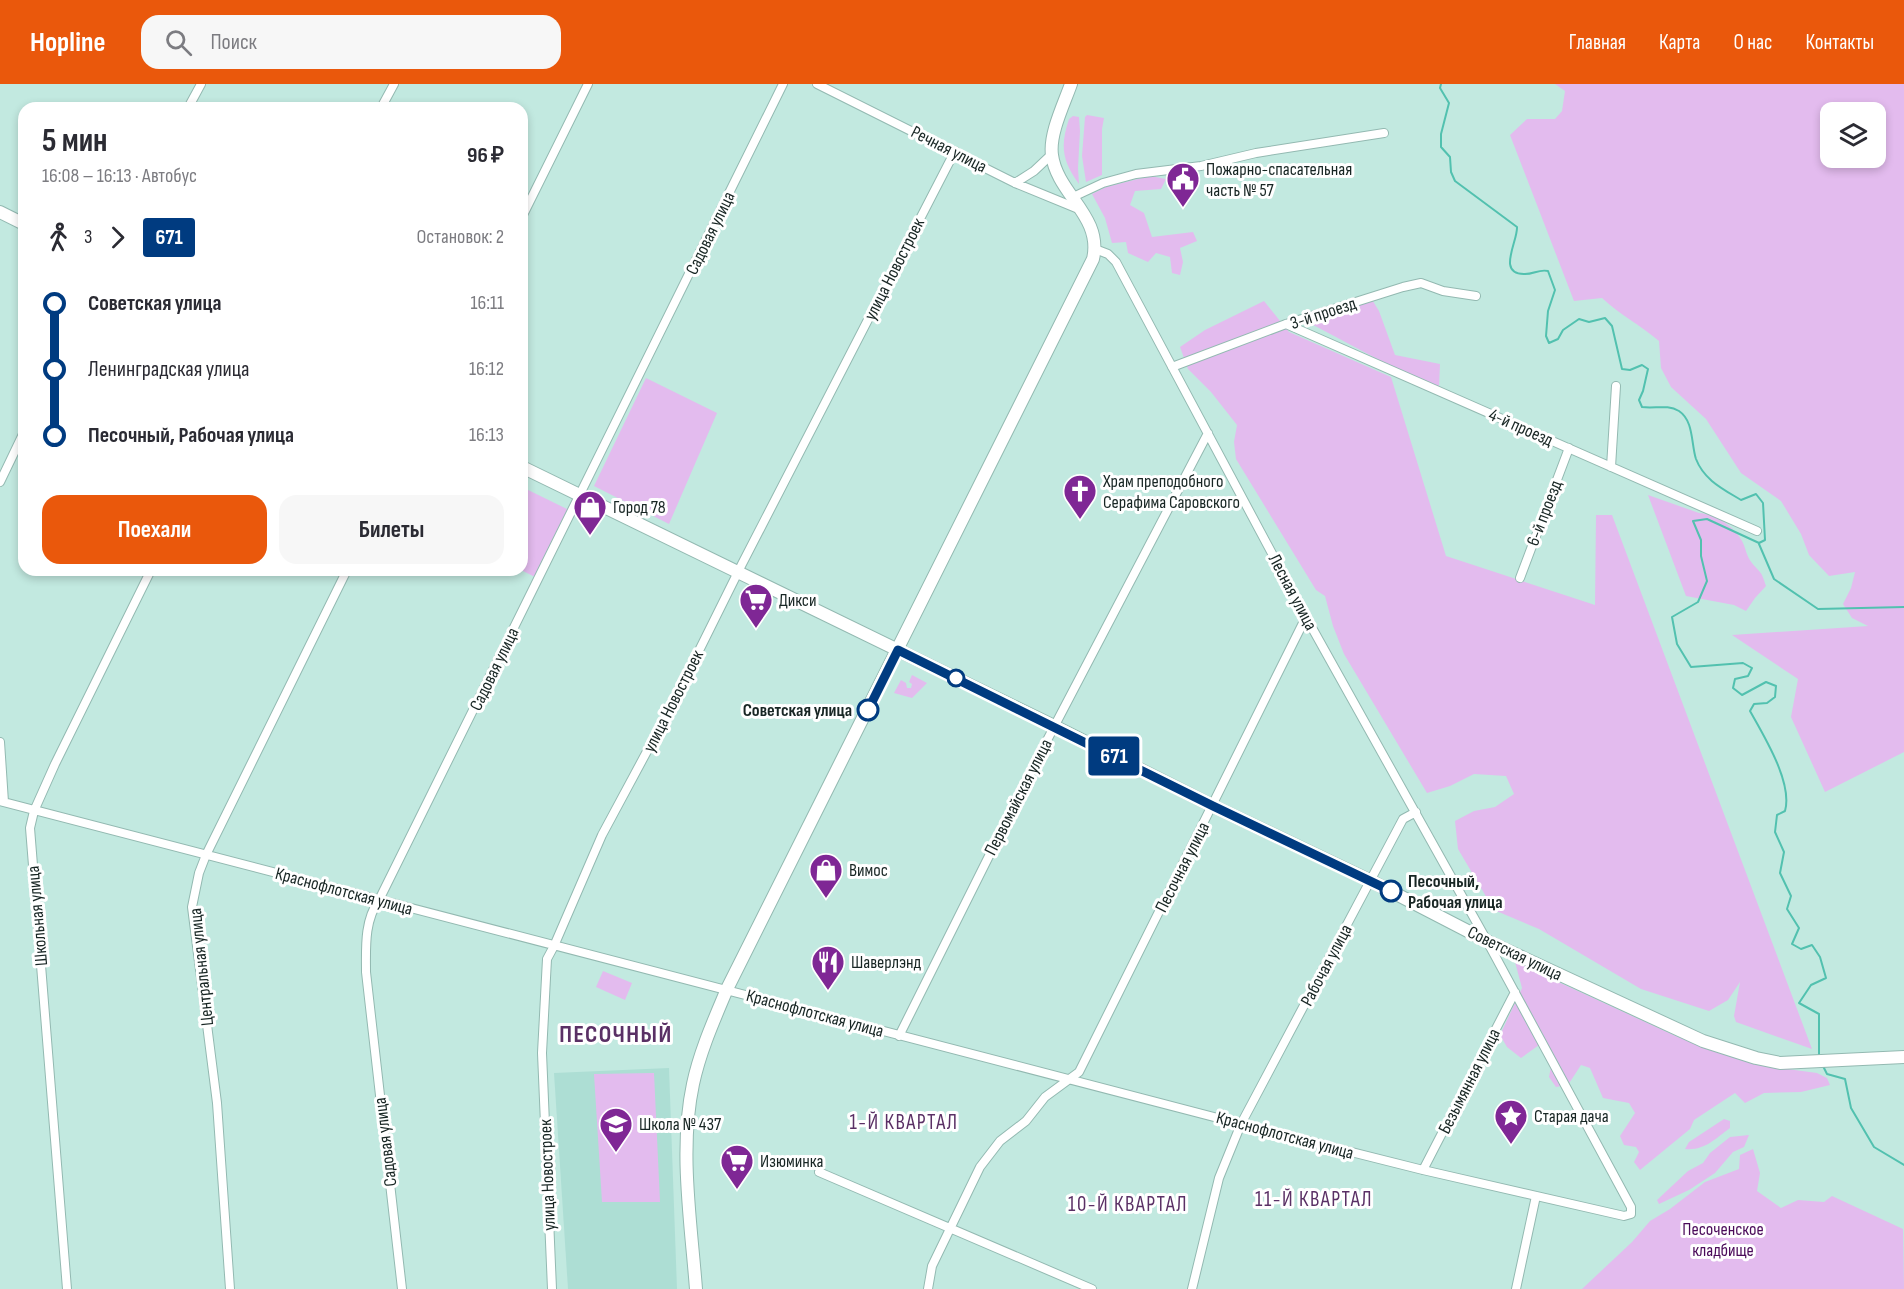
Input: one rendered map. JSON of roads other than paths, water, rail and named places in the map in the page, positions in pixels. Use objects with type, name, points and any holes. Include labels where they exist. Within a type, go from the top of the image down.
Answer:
[{"type":"main road","points":[[696,1289],[687,1162],[687,1130],[689,1106],[702,1052],[727,989],[1086,272],[1095,243],[1090,223],[1060,175],[1052,154],[1056,126],[1071,84]]},
{"type":"main road","points":[[0,212],[18,221]]},
{"type":"main road","name":"Советская улица","points":[[528,470],[1054,726],[1213,806],[1371,881],[1487,941],[1703,1041],[1756,1059],[1780,1063],[1904,1057]]},
{"type":"street","points":[[191,102],[201,84]]},
{"type":"street","points":[[384,102],[393,84]]},
{"type":"street","points":[[528,205],[588,84]]},
{"type":"street","name":"Садовая улица","points":[[402,1289],[366,972],[366,945],[372,910],[379,900],[783,84]]},
{"type":"street","name":"Речная улица","points":[[816,84],[1016,183],[1083,211]]},
{"type":"street","points":[[1073,197],[1102,183],[1136,174],[1201,166],[1256,153],[1384,133]]},
{"type":"street","name":"улица Новостроек","points":[[552,1289],[542,1053],[547,959],[602,835],[674,701],[955,152]]},
{"type":"street","points":[[1016,183],[1034,171],[1052,154]]},
{"type":"street","name":"Лесная улица","points":[[1095,243],[1116,262],[1306,617],[1515,992],[1630,1207],[1631,1214]]},
{"type":"street","name":"3-й проезд","points":[[1172,367],[1286,324],[1403,287],[1421,284],[1443,291],[1476,296]]},
{"type":"street","name":"4-й проезд","points":[[1286,324],[1757,531]]},
{"type":"street","points":[[1611,467],[1616,386]]},
{"type":"street","name":"Первомайская улица","points":[[899,1036],[1054,726],[1208,433]]},
{"type":"street","points":[[0,482],[18,444]]},
{"type":"street","name":"6-й проезд","points":[[1520,578],[1569,448]]},
{"type":"street","name":"Школьная улица","points":[[67,1289],[30,828],[34,811],[55,764],[148,576]]},
{"type":"street","name":"Центральная улица","points":[[230,1289],[217,1103],[192,907],[199,873],[206,855],[343,576]]},
{"type":"street","name":"Песочная улица","points":[[928,1289],[932,1266],[980,1167],[1000,1141],[1026,1121],[1045,1097],[1079,1072],[1306,617]]},
{"type":"street","points":[[0,742],[2,801]]},
{"type":"street","name":"Краснофлотская улица","points":[[2,801],[1241,1124],[1423,1170],[1624,1216],[1631,1214]]},
{"type":"street","name":"Рабочая улица","points":[[1192,1289],[1219,1178],[1241,1124],[1403,819],[1416,812]]},
{"type":"street","name":"Безымянная улица","points":[[1423,1170],[1515,992]]},
{"type":"street","points":[[819,1172],[1092,1289]]},
{"type":"street","points":[[1516,1289],[1536,1196]]},
{"type":"waterway","points":[[1441,84],[1440,88],[1449,103],[1441,134],[1441,147],[1450,157],[1451,172],[1455,181],[1517,227],[1510,263],[1516,273],[1548,271],[1555,290],[1548,311],[1546,336],[1549,343],[1558,339],[1563,330],[1579,319],[1589,322],[1605,318],[1612,326],[1622,369],[1630,370],[1642,365],[1648,369],[1639,400],[1642,407],[1665,407],[1679,411],[1687,421],[1696,459],[1704,473],[1741,500],[1756,494],[1763,503],[1765,540],[1759,543],[1707,519],[1693,521],[1701,540],[1701,556],[1707,581],[1698,602],[1672,617],[1677,644],[1691,667],[1743,663],[1752,668],[1748,676],[1735,679],[1733,688],[1742,695],[1766,682],[1776,686],[1775,697],[1767,703],[1754,704],[1750,711],[1776,760],[1785,787],[1785,811],[1777,815],[1775,832],[1784,852],[1780,873],[1791,896],[1787,909],[1799,928],[1792,944],[1801,949],[1812,945],[1820,957],[1826,978],[1811,985],[1799,1003],[1819,1014],[1819,1058]]},
{"type":"waterway","points":[[1759,544],[1774,579],[1818,609],[1904,607]]},
{"type":"waterway","points":[[1823,1066],[1827,1074],[1845,1079],[1851,1108],[1874,1147],[1904,1165]]},
{"type":"place","name":"Пожарно-спасательная часть № 57","points":[[1183,208]]},
{"type":"place","name":"Храм преподобного Серафима Саровского","points":[[1080,520]]},
{"type":"place","name":"Город 78","points":[[590,536]]},
{"type":"place","name":"Дикси","points":[[756,629]]},
{"type":"place","name":"Советская улица","points":[[868,710]]},
{"type":"place","name":"Песочный, Рабочая улица","points":[[1391,891]]},
{"type":"place","name":"Вимос","points":[[826,899]]},
{"type":"place","name":"Шаверлэнд","points":[[828,991]]},
{"type":"place","name":"Старая дача","points":[[1511,1145]]},
{"type":"place","name":"Школа № 437","points":[[616,1153]]},
{"type":"place","name":"Изюминка","points":[[737,1190]]},
{"type":"district","name":"ПЕСОЧНЫЙ","points":[[616,1034]]},
{"type":"district","name":"1-Й КВАРТАЛ","points":[[904,1122]]},
{"type":"district","name":"11-Й КВАРТАЛ","points":[[1314,1199]]},
{"type":"district","name":"10-Й КВАРТАЛ","points":[[1128,1204]]},
{"type":"park label","name":"Песоченское кладбище","points":[[1723,1239]]}]
